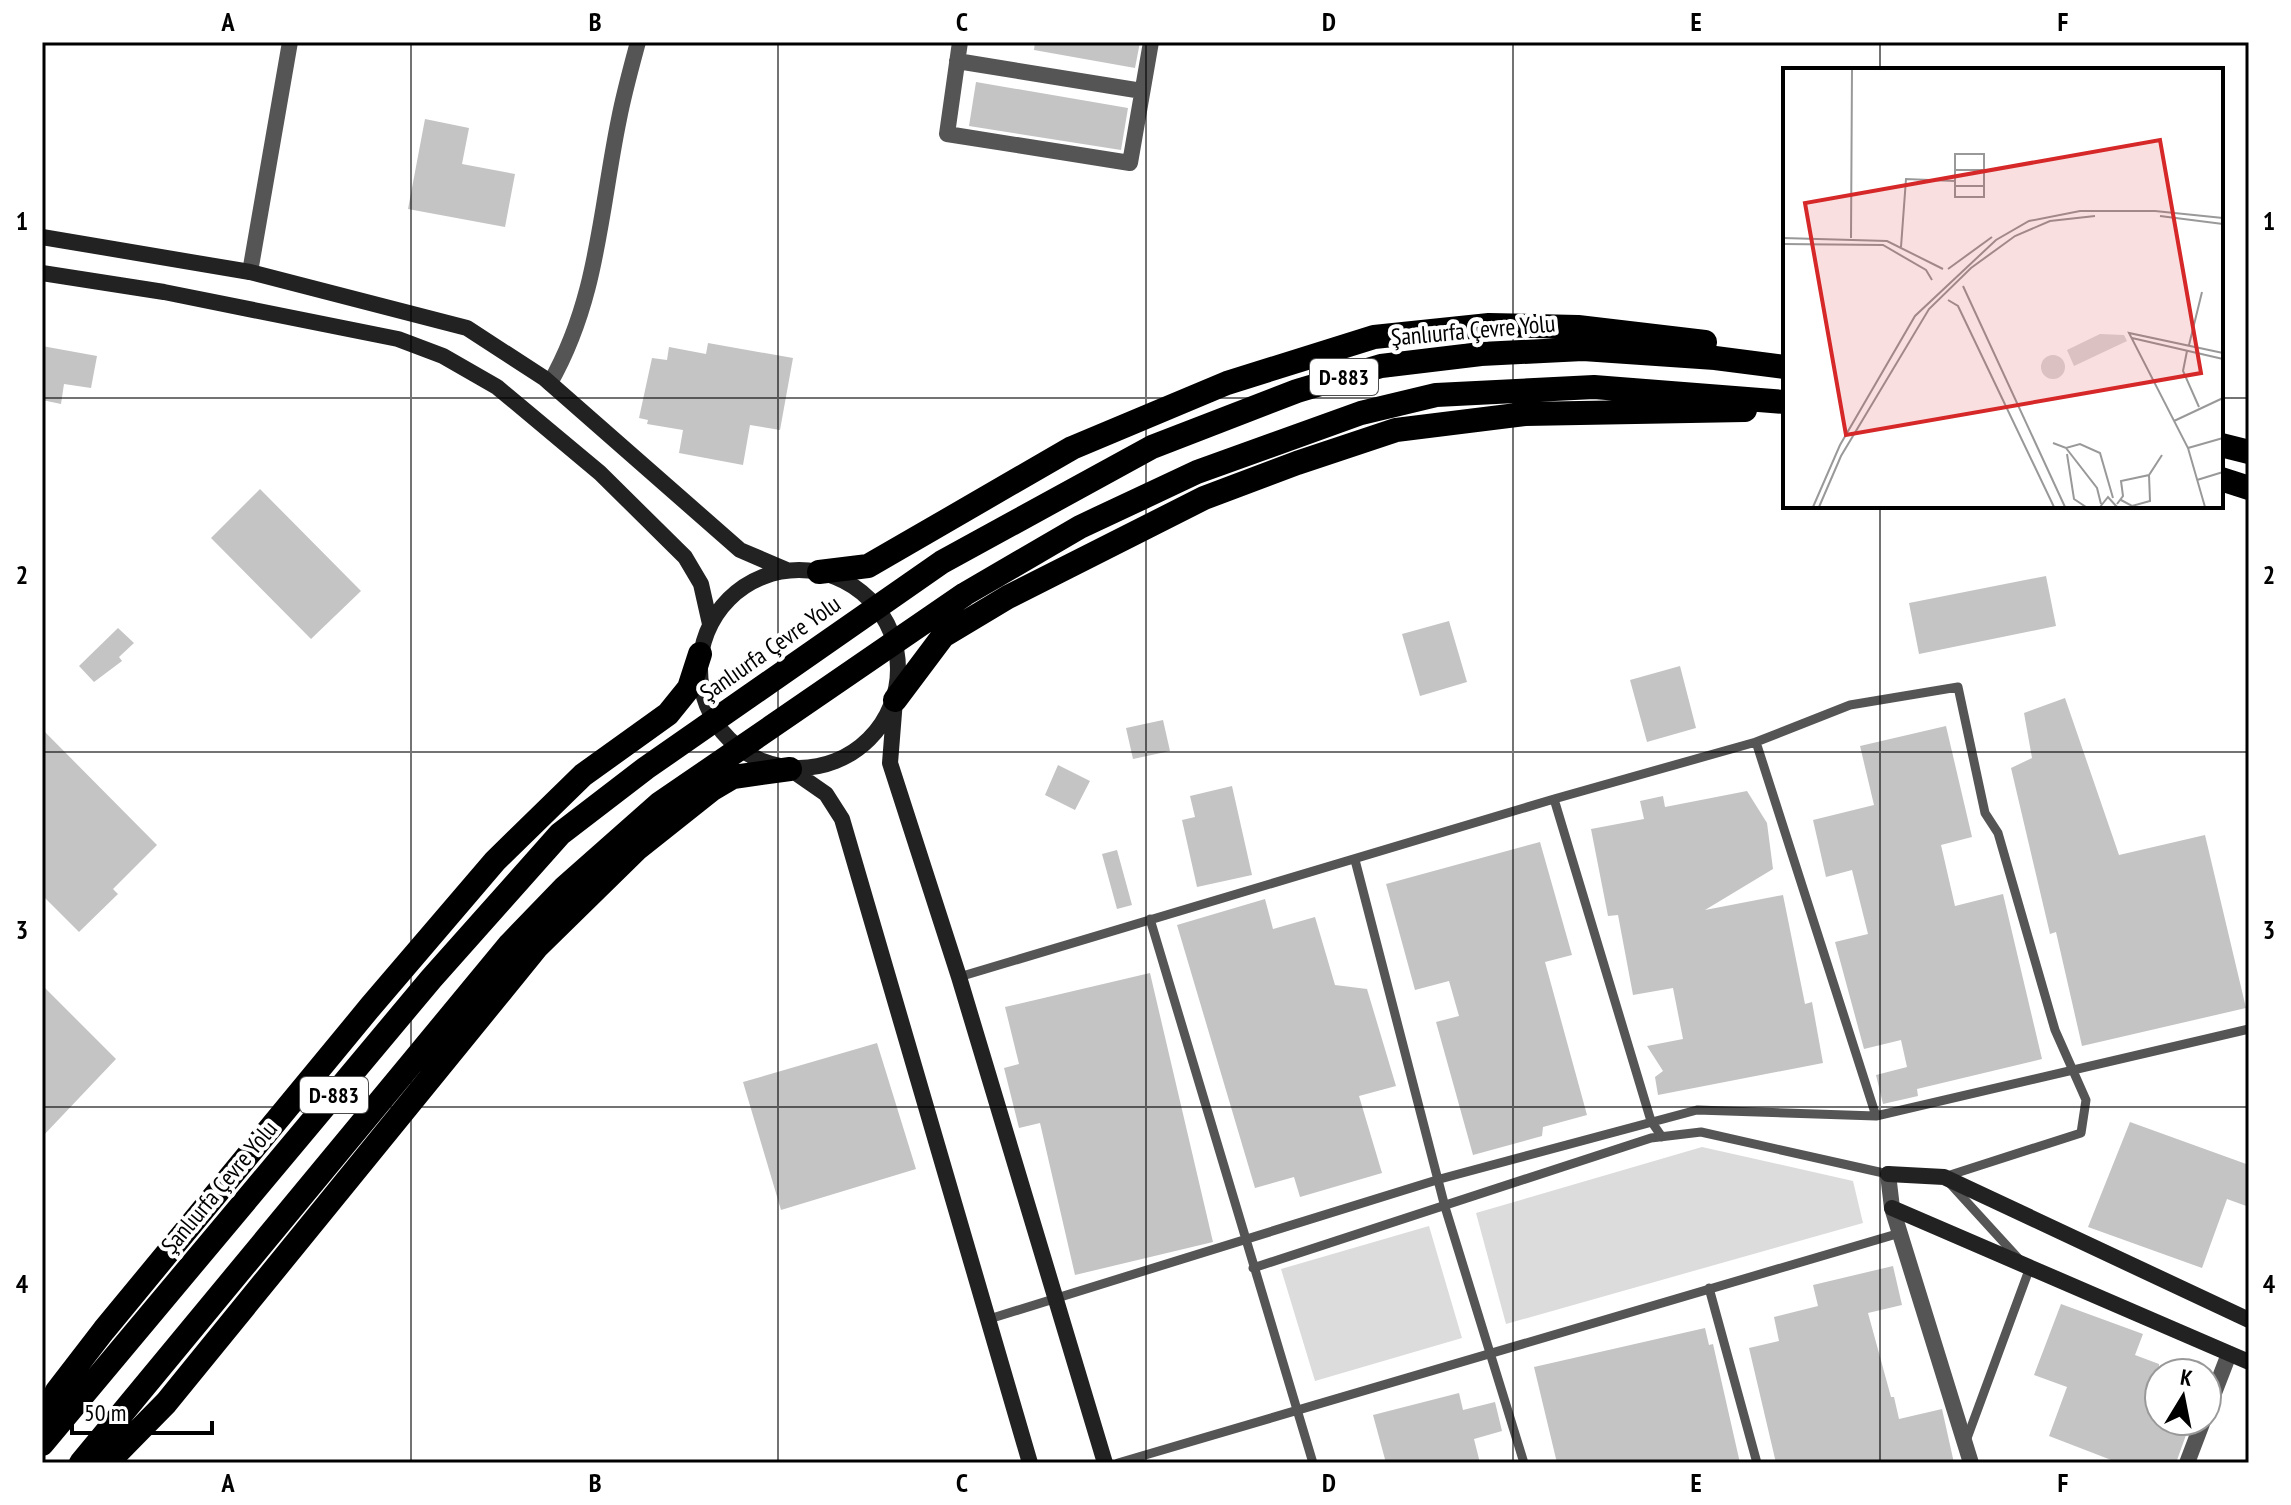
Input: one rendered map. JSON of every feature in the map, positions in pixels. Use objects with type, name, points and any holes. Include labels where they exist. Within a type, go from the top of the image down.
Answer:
[{"type":"highway","points":[[819,572],[868,566],[1072,448],[1227,383],[1374,337],[1489,325],[1578,327],[1713,343],[1783,363]]},
{"type":"highway","name":"Şanlıurfa Çevre Yolu","points":[[42,1444],[421,991],[560,834],[646,768],[942,562],[1152,447],[1297,391],[1381,366],[1481,354],[1583,349],[1783,364]]},
{"type":"highway","name":"D-883","points":[[81,1463],[510,944],[564,888],[659,804],[965,594],[1080,527],[1197,472],[1361,413],[1436,395],[1594,387],[1783,405]]},
{"type":"highway","points":[[895,700],[943,636],[1008,597],[1204,498],[1396,430],[1525,414],[1665,414],[1783,405]]},
{"type":"highway","points":[[2223,446],[2249,452]]},
{"type":"highway","points":[[2223,480],[2249,488]]},
{"type":"highway","points":[[42,1422],[57,1391],[104,1330],[381,994],[495,861],[583,775],[668,714],[689,688],[700,654]]},
{"type":"highway","points":[[107,1463],[166,1403],[537,947],[638,848],[711,790],[741,775],[790,769]]},
{"type":"street","points":[[250,272],[290,42]]},
{"type":"street","points":[[550,383],[573,344],[591,279],[619,118],[638,42]]},
{"type":"street","points":[[960,42],[947,134],[1130,163],[1151,42]]},
{"type":"street","points":[[957,61],[1142,91]]},
{"type":"street","points":[[42,237],[250,272],[467,328],[550,383],[740,550],[787,570],[819,572],[849,583],[875,605],[892,633],[899,666],[890,763],[959,977],[1053,1299],[1105,1463]]},
{"type":"street","points":[[42,273],[164,292],[398,339],[443,356],[508,396],[600,473],[685,557],[701,584],[710,624]]},
{"type":"street","points":[[787,570],[756,579],[729,598],[710,624],[700,654],[700,686],[711,717],[731,742],[757,760],[790,769],[826,794],[842,819],[1030,1463]]},
{"type":"street","points":[[790,769],[824,766],[855,753],[879,729],[895,700]]},
{"type":"street","points":[[1971,1463],[1892,1208],[1888,1174],[1944,1177],[2249,1319]]},
{"type":"street","points":[[1892,1208],[2029,1270],[2249,1362]]},
{"type":"street","points":[[2223,1370],[2229,1354]]},
{"type":"street","points":[[2187,1463],[2197,1437]]},
{"type":"lane","points":[[959,977],[1554,799],[1756,742],[1850,705],[1958,687],[1985,813],[1998,833],[2055,1030],[2086,1100],[2081,1133],[1944,1177],[2029,1270],[1965,1444]]},
{"type":"lane","points":[[1756,742],[1876,1116]]},
{"type":"lane","points":[[1554,799],[1651,1121],[1662,1137]]},
{"type":"lane","points":[[1355,860],[1445,1207],[1524,1463]]},
{"type":"lane","points":[[1150,919],[1313,1463]]},
{"type":"lane","points":[[986,1320],[1440,1179],[1697,1110],[1876,1116],[2249,1029]]},
{"type":"lane","points":[[1253,1268],[1662,1137],[1701,1132],[1888,1174]]},
{"type":"lane","points":[[1118,1463],[1900,1233]]},
{"type":"lane","points":[[1709,1288],[1757,1463]]},
{"type":"shaded area","points":[[1702,1147],[1853,1181],[1863,1223],[1506,1324],[1476,1213]]},
{"type":"shaded area","points":[[1429,1226],[1462,1338],[1315,1381],[1281,1269]]},
{"type":"building","points":[[1035,42],[1140,42],[1135,68],[1034,50]]},
{"type":"building","points":[[976,82],[1128,108],[1121,150],[969,126]]},
{"type":"building","points":[[425,119],[469,128],[462,164],[515,174],[505,227],[408,209]]},
{"type":"building","points":[[708,343],[793,358],[780,430],[750,425],[743,465],[679,453],[683,430],[647,424],[648,420],[639,418],[652,358],[667,360],[669,347],[706,354]]},
{"type":"building","points":[[42,346],[97,356],[91,388],[64,384],[61,404],[42,400]]},
{"type":"building","points":[[260,489],[361,591],[311,639],[211,538]]},
{"type":"building","points":[[2046,576],[2056,626],[1919,654],[1909,603]]},
{"type":"building","points":[[1449,621],[1467,682],[1420,696],[1402,634]]},
{"type":"building","points":[[118,628],[134,643],[119,657],[122,661],[94,682],[79,666]]},
{"type":"building","points":[[1680,666],[1696,728],[1647,742],[1630,680]]},
{"type":"building","points":[[2065,698],[2119,855],[2205,835],[2246,1008],[2082,1046],[2056,932],[2050,934],[2011,768],[2032,758],[2024,713]]},
{"type":"building","points":[[1163,720],[1170,751],[1133,759],[1126,728]]},
{"type":"building","points":[[1946,726],[1972,837],[1941,845],[1955,906],[2003,894],[2042,1059],[1917,1089],[1918,1096],[1883,1104],[1876,1075],[1907,1067],[1901,1040],[1864,1049],[1835,942],[1868,934],[1852,870],[1826,877],[1813,820],[1874,805],[1860,746]]},
{"type":"building","points":[[42,729],[157,845],[113,889],[118,894],[79,932],[42,895]]},
{"type":"building","points":[[1058,765],[1090,781],[1075,810],[1045,795]]},
{"type":"building","points":[[1232,786],[1252,875],[1197,887],[1182,820],[1195,817],[1190,796]]},
{"type":"building","points":[[1747,791],[1767,823],[1773,869],[1705,910],[1783,895],[1805,1004],[1812,1002],[1823,1063],[1658,1095],[1655,1077],[1663,1071],[1647,1046],[1683,1039],[1673,988],[1633,995],[1618,915],[1608,916],[1591,829],[1644,819],[1640,801],[1663,796],[1665,807]]},
{"type":"building","points":[[1540,842],[1572,955],[1545,962],[1587,1115],[1543,1127],[1542,1136],[1473,1155],[1436,1022],[1459,1016],[1449,981],[1415,990],[1386,884]]},
{"type":"building","points":[[1117,850],[1132,905],[1117,909],[1102,854]]},
{"type":"building","points":[[1265,899],[1273,929],[1315,917],[1335,985],[1367,989],[1396,1086],[1359,1096],[1382,1173],[1300,1197],[1294,1177],[1255,1188],[1177,925]]},
{"type":"building","points":[[1150,973],[1213,1242],[1075,1275],[1040,1123],[1019,1128],[1004,1068],[1019,1064],[1005,1007]]},
{"type":"building","points":[[42,985],[116,1059],[42,1137]]},
{"type":"building","points":[[877,1043],[916,1169],[781,1210],[743,1082]]},
{"type":"building","points":[[2130,1122],[2249,1165],[2249,1207],[2227,1199],[2202,1268],[2088,1227]]},
{"type":"building","points":[[1893,1266],[1902,1305],[1868,1313],[1891,1397],[1894,1397],[1899,1419],[1942,1409],[1954,1463],[1776,1463],[1749,1348],[1779,1341],[1774,1317],[1818,1306],[1813,1285]]},
{"type":"building","points":[[2061,1304],[2143,1334],[2135,1355],[2143,1358],[2143,1437],[2185,1437],[2176,1463],[2119,1463],[2049,1436],[2067,1387],[2034,1375]]},
{"type":"building","points":[[1705,1328],[1709,1345],[1713,1344],[1740,1463],[1557,1463],[1534,1367]]},
{"type":"building","points":[[1459,1393],[1463,1410],[1495,1402],[1502,1431],[1474,1439],[1480,1463],[1386,1463],[1373,1415]]}]
